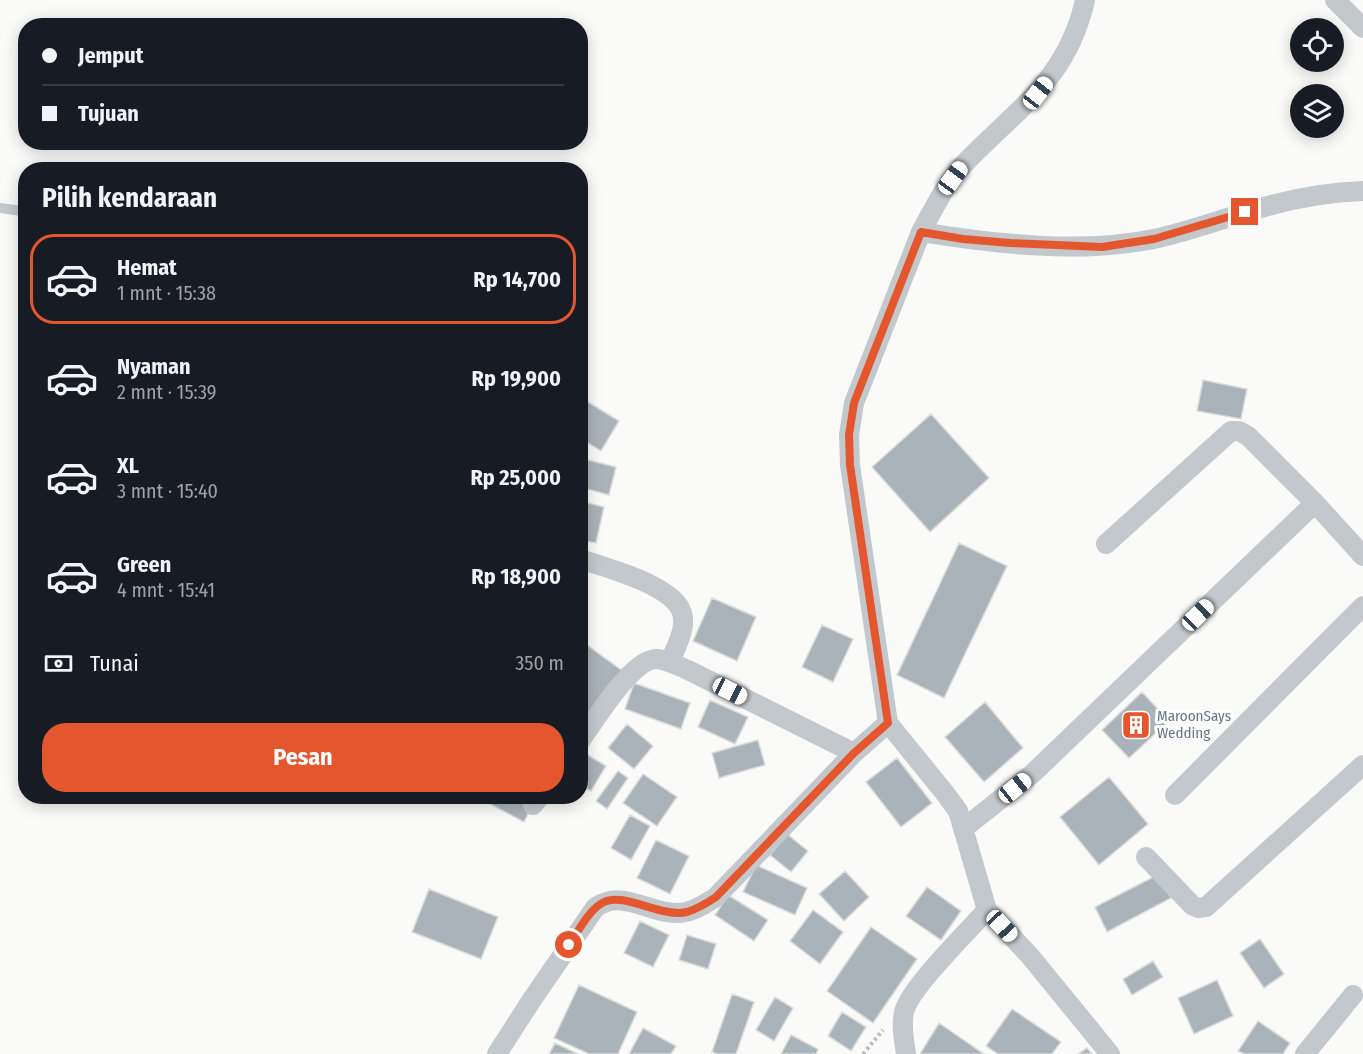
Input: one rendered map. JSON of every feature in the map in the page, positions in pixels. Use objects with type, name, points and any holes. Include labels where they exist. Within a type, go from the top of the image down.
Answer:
[{"type":"street","points":[[1085,0],[1072,40],[1057,68],[1038,93],[961,167],[945,189],[921,232],[854,403],[849,435],[850,465],[888,723],[958,811],[987,910],[1030,956],[1110,1054]]},
{"type":"street","points":[[1335,0],[1363,28]]},
{"type":"street","points":[[921,232],[975,240],[1102,247],[1154,239],[1264,206],[1317,195],[1363,191]]},
{"type":"street","points":[[1106,544],[1231,431],[1239,431],[1248,436],[1315,503],[1363,556]]},
{"type":"street","points":[[963,829],[1032,774],[1315,503]]},
{"type":"street","points":[[588,562],[651,585],[676,603],[682,613],[683,628],[670,662]]},
{"type":"street","points":[[1175,795],[1363,606]]},
{"type":"street","points":[[588,730],[628,675],[654,659],[670,662],[854,753]]},
{"type":"street","points":[[506,1052],[531,1001],[595,908],[604,901],[616,899],[672,913],[699,908],[716,897],[854,753],[888,723]]},
{"type":"street","points":[[1146,857],[1192,906],[1206,907],[1363,765]]},
{"type":"street","points":[[906,1054],[903,1030],[904,1010],[915,990],[987,910]]},
{"type":"street","points":[[1305,1054],[1353,995]]},
{"type":"lane","points":[[0,208],[18,210]]},
{"type":"building","points":[[1203,380],[1247,389],[1241,419],[1197,411]]},
{"type":"building","points":[[588,402],[619,421],[601,451],[588,443]]},
{"type":"building","points":[[931,414],[989,478],[930,532],[872,467]]},
{"type":"building","points":[[588,460],[616,467],[609,495],[588,489]]},
{"type":"building","points":[[588,503],[604,507],[596,543],[588,542]]},
{"type":"building","points":[[959,543],[1007,566],[944,698],[897,675]]},
{"type":"building","points":[[712,598],[756,617],[737,661],[693,641]]},
{"type":"building","points":[[822,625],[853,639],[833,682],[802,667]]},
{"type":"building","points":[[588,646],[624,672],[588,715]]},
{"type":"building","points":[[634,683],[690,703],[681,729],[625,709]]},
{"type":"building","name":"MaroonSays Wedding","points":[[1142,692],[1169,721],[1129,758],[1102,730]]},
{"type":"building","points":[[710,700],[748,717],[735,744],[698,727]]},
{"type":"building","points":[[985,702],[1023,748],[984,782],[945,737]]},
{"type":"building","points":[[627,724],[653,746],[634,769],[608,748]]},
{"type":"building","points":[[758,740],[765,765],[719,778],[712,753]]},
{"type":"building","points":[[588,755],[606,766],[591,791],[588,789]]},
{"type":"building","points":[[897,758],[932,803],[901,827],[866,782]]},
{"type":"building","points":[[618,771],[628,778],[607,809],[596,801]]},
{"type":"building","points":[[643,774],[677,797],[657,826],[623,803]]},
{"type":"building","points":[[1109,777],[1148,824],[1099,865],[1060,817]]},
{"type":"building","points":[[490,804],[533,804],[524,822]]},
{"type":"building","points":[[630,815],[650,826],[631,860],[611,848]]},
{"type":"building","points":[[787,834],[808,851],[791,872],[770,855]]},
{"type":"building","points":[[656,840],[689,856],[670,894],[637,878]]},
{"type":"building","points":[[756,865],[807,888],[795,915],[743,892]]},
{"type":"building","points":[[845,871],[869,897],[844,921],[819,894]]},
{"type":"building","points":[[1159,874],[1171,898],[1107,932],[1095,907]]},
{"type":"building","points":[[927,887],[961,911],[941,940],[906,916]]},
{"type":"building","points":[[429,889],[498,917],[481,959],[412,932]]},
{"type":"building","points":[[728,895],[768,920],[754,941],[715,915]]},
{"type":"building","points":[[813,910],[843,932],[820,964],[790,941]]},
{"type":"building","points":[[640,921],[669,935],[653,967],[624,953]]},
{"type":"building","points":[[871,927],[917,959],[873,1023],[827,991]]},
{"type":"building","points":[[687,935],[716,944],[708,969],[679,960]]},
{"type":"building","points":[[1260,939],[1284,974],[1264,988],[1240,953]]},
{"type":"building","points":[[1153,961],[1163,977],[1132,995],[1123,979]]},
{"type":"building","points":[[1217,980],[1233,1016],[1194,1034],[1178,998]]},
{"type":"building","points":[[579,985],[637,1012],[618,1054],[589,1054],[554,1038]]},
{"type":"building","points":[[732,994],[754,1002],[736,1054],[718,1054],[712,1052]]},
{"type":"building","points":[[775,997],[793,1008],[774,1041],[756,1030]]},
{"type":"building","points":[[1012,1009],[1061,1042],[1052,1054],[998,1054],[986,1046]]},
{"type":"building","points":[[842,1012],[866,1027],[851,1051],[828,1036]]},
{"type":"building","points":[[1258,1021],[1290,1043],[1283,1054],[1244,1054],[1238,1051]]},
{"type":"building","points":[[939,1023],[984,1054],[920,1054]]},
{"type":"building","points":[[643,1028],[676,1046],[671,1054],[629,1054]]},
{"type":"building","points":[[791,1035],[818,1049],[816,1054],[781,1054]]},
{"type":"building","points":[[555,1043],[578,1054],[549,1054]]},
{"type":"building","points":[[1087,1048],[1092,1054],[1078,1054]]},
{"type":"place","name":"MaroonSays Wedding","points":[[1136,725]]},
{"type":"route","points":[[569,945],[595,908],[604,901],[616,899],[672,913],[699,908],[716,897],[854,753],[888,723],[850,465],[849,435],[854,403],[921,232],[1010,243],[1102,247],[1154,239],[1245,212]]}]
